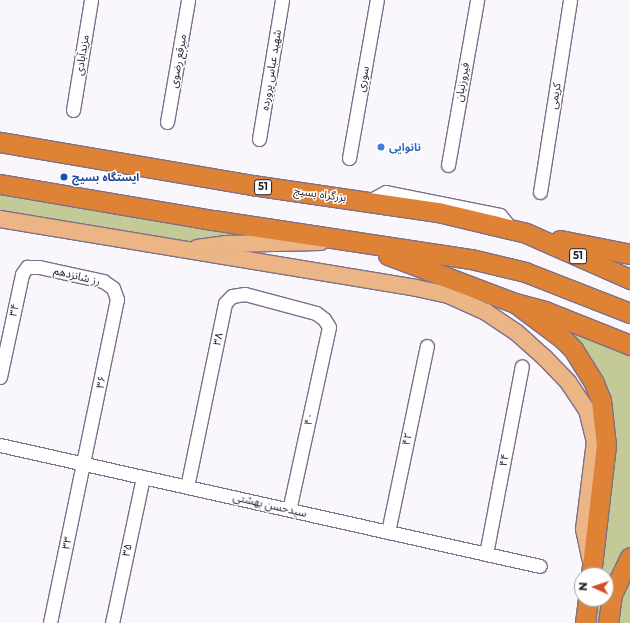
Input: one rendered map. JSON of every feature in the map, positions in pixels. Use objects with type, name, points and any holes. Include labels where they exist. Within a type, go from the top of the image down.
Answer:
[{"type":"highway","name":"بزرگراه بسیج","points":[[0,142],[244,184],[438,212],[519,231],[630,279]]},
{"type":"highway","points":[[0,184],[354,242],[471,259],[526,272],[630,313]]},
{"type":"highway","points":[[519,231],[630,254]]},
{"type":"highway","points":[[354,242],[515,302],[545,311],[630,345]]},
{"type":"highway","points":[[586,245],[630,242]]},
{"type":"highway","points":[[515,302],[562,338],[573,349],[594,383],[601,400],[606,445],[592,567]]},
{"type":"highway","points":[[608,623],[612,594],[630,557]]},
{"type":"highway","points":[[585,623],[587,607]]},
{"type":"main road","points":[[0,219],[356,277],[448,295],[486,312],[516,332],[568,382],[580,397],[592,423],[595,441],[584,529],[591,567]]},
{"type":"main road","points":[[183,250],[225,244],[354,242]]},
{"type":"street","name":"مزیدآبادی","points":[[73,110],[91,0]]},
{"type":"street","name":"مبرقع رضوی","points":[[168,122],[188,0]]},
{"type":"street","name":"شهید عباس پرورده","points":[[260,139],[282,0]]},
{"type":"street","name":"سوری","points":[[349,158],[378,0]]},
{"type":"street","name":"فیروزنیان","points":[[448,165],[477,0]]},
{"type":"street","name":"کریمی","points":[[540,192],[570,0]]},
{"type":"street","name":"رز شانزدهم","points":[[27,268],[39,266],[103,281],[113,288],[117,299]]},
{"type":"street","name":"۳۴","points":[[0,378],[22,274],[27,268]]},
{"type":"street","name":"۳۸","points":[[187,487],[225,303],[232,296],[245,294],[316,313],[324,319],[328,327]]},
{"type":"street","name":"۳۶","points":[[84,464],[117,299]]},
{"type":"street","name":"۴۰","points":[[289,510],[328,327]]},
{"type":"street","name":"۴۲","points":[[388,532],[427,346]]},
{"type":"street","name":"۴۴","points":[[486,554],[522,366]]},
{"type":"street","name":"سیدحسن بهشتی","points":[[0,445],[540,566]]},
{"type":"street","name":"۳۳","points":[[50,623],[84,464]]},
{"type":"street","name":"۳۵","points":[[112,623],[143,477]]},
{"type":"green space","points":[[0,193],[270,240],[179,244],[0,213]]},
{"type":"green space","points":[[540,314],[630,352],[630,547],[614,578],[614,567],[598,567],[611,421]]},
{"type":"green space","points":[[630,568],[630,623],[615,623],[616,609]]},
{"type":"green space","points":[[593,607],[604,607],[602,623],[591,623]]},
{"type":"place","name":"نانوایی","points":[[381,147]]},
{"type":"place","name":"ایستگاه بسیج","points":[[64,177]]}]
